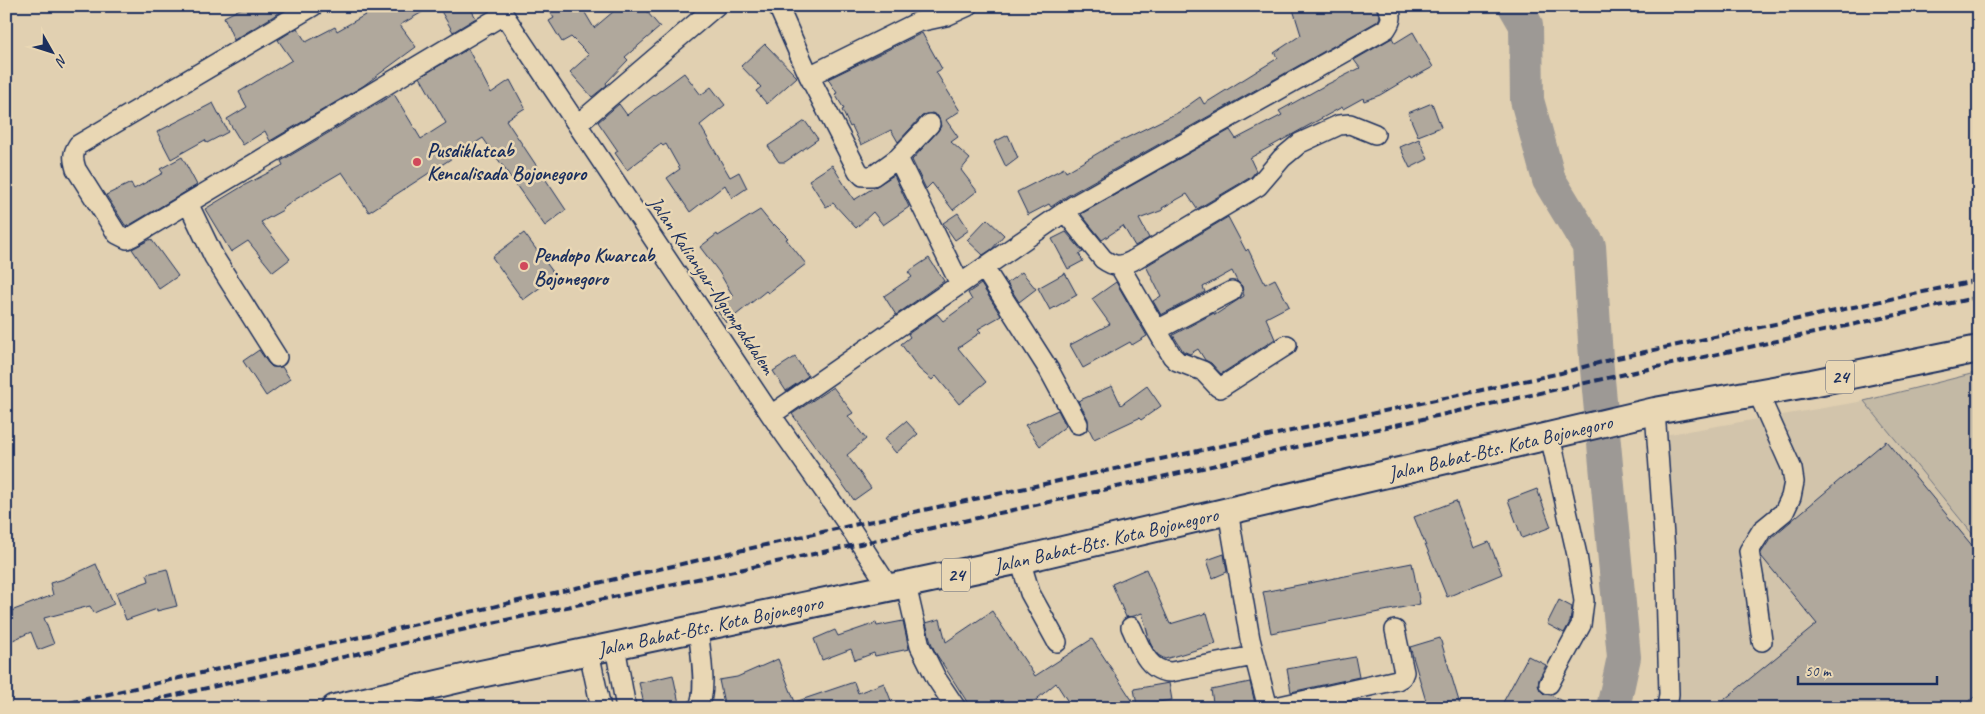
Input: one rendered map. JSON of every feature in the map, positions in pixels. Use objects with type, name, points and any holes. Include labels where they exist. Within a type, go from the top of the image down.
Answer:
[{"type":"highway","name":"24","points":[[1758,393],[1979,349]]},
{"type":"highway","name":"Jalan Babat-Bts. Kota Bojonegoro","points":[[335,708],[1020,560],[1646,413],[1758,393]]},
{"type":"street","points":[[313,6],[86,140],[74,151],[73,159],[76,169],[121,238],[127,239],[133,236],[501,11]]},
{"type":"street","points":[[578,124],[716,6]]},
{"type":"street","points":[[778,6],[808,76],[858,171],[863,176],[873,176],[898,158],[930,124]]},
{"type":"street","points":[[808,76],[918,22],[946,16],[968,6]]},
{"type":"street","points":[[771,415],[1065,212],[1386,29],[1392,22],[1391,13],[1387,6]]},
{"type":"street","name":"Jalan Kalianyar-Ngumpakdalem","points":[[501,11],[771,415],[849,526],[898,587]]},
{"type":"street","points":[[1065,212],[1103,259],[1111,265],[1120,267],[1258,186],[1282,158],[1300,143],[1339,125],[1350,124],[1375,134]]},
{"type":"street","points":[[898,158],[960,284]]},
{"type":"street","points":[[188,203],[214,256],[276,357]]},
{"type":"street","points":[[1120,267],[1172,356],[1177,361],[1199,368],[1220,388],[1287,345]]},
{"type":"street","points":[[984,268],[1049,370],[1078,424]]},
{"type":"street","points":[[1157,330],[1232,291]]},
{"type":"street","points":[[1758,393],[1792,469],[1794,482],[1791,497],[1784,512],[1762,530],[1749,551],[1756,586],[1762,641]]},
{"type":"street","points":[[1646,413],[1665,551],[1669,694],[1667,708]]},
{"type":"street","points":[[1549,684],[1581,626],[1584,601],[1562,433]]},
{"type":"street","points":[[1228,512],[1254,656],[1269,708],[1397,680],[1402,677],[1404,672],[1395,630]]},
{"type":"street","points":[[1020,560],[1030,593],[1058,642]]},
{"type":"street","points":[[898,587],[920,646],[936,678],[956,708]]},
{"type":"street","points":[[1130,627],[1148,662],[1164,672],[1254,656]]},
{"type":"street","points":[[698,629],[702,688],[702,700],[698,708]]},
{"type":"street","points":[[615,646],[626,708]]},
{"type":"street","points":[[589,652],[601,708]]},
{"type":"shaded area","points":[[1979,372],[1979,542],[1864,401]]},
{"type":"shaded area","points":[[1864,401],[1979,542],[1979,708],[1695,708],[1676,703],[1664,435]]},
{"type":"building","points":[[246,6],[286,6],[287,8],[234,40],[224,17]]},
{"type":"building","points":[[369,6],[433,6],[400,25],[416,47],[363,86],[270,141],[265,131],[243,145],[227,119],[247,107],[239,92],[292,60],[278,40],[297,28],[306,42],[335,27],[337,31],[372,11]]},
{"type":"building","points":[[438,6],[469,6],[476,18],[453,32]]},
{"type":"building","points":[[546,6],[581,6],[594,28],[620,6],[642,6],[660,27],[625,57],[628,60],[606,83],[607,85],[592,97],[570,72],[589,55],[571,37],[562,42],[549,21],[554,18]]},
{"type":"building","points":[[1292,6],[1375,6],[1380,17],[1378,21],[1067,196],[1051,207],[1049,204],[1028,215],[1017,192],[1064,168],[1066,172],[1110,146],[1179,112],[1200,97],[1204,104],[1278,58],[1274,53],[1301,35]]},
{"type":"building","points":[[1413,32],[1433,67],[1411,79],[1410,77],[1380,95],[1364,101],[1363,98],[1343,109],[1342,107],[1250,158],[1256,171],[1251,177],[1197,209],[1187,194],[1162,208],[1163,210],[1139,219],[1149,238],[1135,246],[1123,226],[1102,240],[1081,214],[1230,130],[1236,139],[1282,115],[1279,111],[1360,68],[1354,60],[1392,38],[1395,43]]},
{"type":"building","points":[[922,33],[942,69],[936,72],[960,111],[946,120],[958,137],[951,142],[970,159],[961,170],[977,191],[953,210],[932,183],[926,189],[912,160],[941,126],[938,116],[932,113],[922,116],[898,142],[891,130],[861,145],[842,110],[844,109],[835,94],[837,93],[828,79]]},
{"type":"building","points":[[765,44],[797,77],[767,104],[756,91],[761,87],[741,66]]},
{"type":"building","points":[[468,49],[491,93],[510,80],[525,108],[506,120],[566,210],[545,226],[483,138],[369,212],[342,172],[296,199],[283,210],[261,222],[290,259],[273,272],[248,241],[231,252],[205,209],[283,165],[281,161],[394,94],[421,139],[446,123],[420,77]]},
{"type":"building","points":[[684,73],[701,95],[711,87],[725,105],[700,125],[730,177],[739,172],[747,188],[732,198],[725,185],[690,212],[667,178],[680,169],[666,144],[663,146],[661,144],[627,170],[615,153],[618,151],[598,122],[619,104],[627,115]]},
{"type":"building","points":[[213,103],[228,132],[207,143],[205,140],[171,159],[157,132]]},
{"type":"building","points":[[1432,103],[1441,127],[1418,136],[1408,113]]},
{"type":"building","points":[[805,121],[818,139],[785,162],[779,162],[768,146]]},
{"type":"building","points":[[1008,135],[1018,158],[1006,167],[994,142]]},
{"type":"building","points":[[1419,139],[1428,159],[1410,168],[1400,147]]},
{"type":"building","points":[[182,157],[197,185],[128,226],[125,225],[106,195],[131,183],[134,189],[163,173],[160,169]]},
{"type":"building","points":[[832,165],[854,200],[894,175],[909,207],[883,225],[873,212],[856,228],[833,203],[826,207],[809,180]]},
{"type":"building","points":[[760,210],[773,226],[774,224],[788,238],[786,239],[806,264],[768,293],[766,291],[726,323],[716,309],[733,296],[719,272],[700,247],[717,234],[718,236]]},
{"type":"building","points":[[958,213],[969,230],[955,240],[943,223]]},
{"type":"building","points":[[1228,217],[1246,251],[1248,249],[1265,284],[1275,279],[1289,306],[1266,318],[1275,339],[1221,374],[1211,363],[1205,360],[1198,349],[1190,354],[1183,351],[1173,335],[1214,313],[1215,315],[1244,296],[1242,286],[1232,271],[1203,287],[1205,292],[1161,315],[1153,301],[1161,296],[1146,266]]},
{"type":"building","points":[[987,219],[1004,235],[992,249],[983,255],[967,240]]},
{"type":"building","points":[[1066,232],[1083,252],[1079,254],[1083,261],[1068,269],[1052,239]]},
{"type":"building","name":"Pendopo Kwarcab Bojonegoro","points":[[524,233],[556,276],[523,300],[492,257]]},
{"type":"building","points":[[151,239],[178,276],[159,289],[132,249]]},
{"type":"building","points":[[929,258],[944,281],[896,315],[884,296],[912,277],[908,272]]},
{"type":"building","points":[[1022,272],[1036,289],[1019,302],[1007,283]]},
{"type":"building","points":[[1065,273],[1077,295],[1050,310],[1038,288]]},
{"type":"building","points":[[1116,282],[1147,336],[1132,345],[1130,342],[1083,368],[1070,345],[1110,324],[1092,299]]},
{"type":"building","points":[[981,284],[1001,316],[978,329],[981,332],[958,348],[986,382],[959,404],[936,376],[932,380],[919,369],[901,344],[910,337],[908,334],[937,314],[943,321],[972,300],[968,293]]},
{"type":"building","points":[[259,350],[272,367],[282,367],[290,379],[266,396],[243,361]]},
{"type":"building","points":[[795,357],[808,376],[786,391],[773,371]]},
{"type":"building","points":[[1112,386],[1121,405],[1147,386],[1161,406],[1141,420],[1139,418],[1094,439],[1088,427],[1088,419],[1078,401]]},
{"type":"building","points":[[833,387],[853,413],[848,416],[866,439],[847,455],[871,488],[854,500],[792,414]]},
{"type":"building","points":[[1058,410],[1066,426],[1040,446],[1025,425]]},
{"type":"building","points":[[906,421],[918,434],[896,453],[884,439]]},
{"type":"building","points":[[1886,441],[1979,554],[1979,693],[1961,708],[1714,708],[1817,624],[1761,556],[1761,553],[1771,538]]},
{"type":"building","points":[[1537,489],[1551,527],[1522,538],[1508,500]]},
{"type":"building","points":[[1456,501],[1474,548],[1489,542],[1502,574],[1447,597],[1414,517]]},
{"type":"building","points":[[1224,554],[1227,572],[1213,578],[1207,560]]},
{"type":"building","points":[[1412,563],[1420,604],[1271,633],[1263,592]]},
{"type":"building","points":[[96,564],[114,604],[94,613],[90,606],[44,618],[54,644],[38,650],[31,632],[6,643],[6,613],[53,595],[50,583],[64,579]]},
{"type":"building","points":[[167,569],[177,606],[157,611],[157,609],[126,620],[116,593],[149,581],[147,574]]},
{"type":"building","points":[[1146,569],[1170,624],[1207,613],[1216,644],[1165,659],[1158,655],[1151,645],[1142,613],[1126,617],[1112,584]]},
{"type":"building","points":[[1559,600],[1572,607],[1570,622],[1564,633],[1547,624]]},
{"type":"building","points":[[992,611],[1035,676],[1092,639],[1132,700],[1120,708],[1072,708],[1056,683],[1026,708],[971,708],[935,652],[926,623],[940,619],[946,642]]},
{"type":"building","points":[[903,621],[909,649],[875,656],[874,653],[855,660],[851,649],[822,660],[814,639],[835,630],[838,636],[876,623],[877,626]]},
{"type":"building","points":[[1440,638],[1461,708],[1428,708],[1410,647]]},
{"type":"building","points":[[1528,656],[1546,665],[1539,679],[1538,685],[1540,690],[1544,694],[1551,695],[1574,708],[1500,708]]},
{"type":"building","points":[[1355,657],[1359,677],[1291,692],[1287,669]]},
{"type":"building","points":[[778,659],[795,702],[854,682],[858,693],[884,683],[894,708],[725,708],[719,680],[737,677]]},
{"type":"building","points":[[673,675],[680,708],[645,708],[639,683]]},
{"type":"building","points":[[1250,682],[1256,708],[1214,708],[1211,690]]},
{"type":"building","points":[[1169,683],[1172,700],[1137,705],[1134,689]]},
{"type":"waterway","points":[[1515,6],[1526,25],[1527,100],[1549,180],[1589,246],[1596,358],[1624,657],[1613,708]]},
{"type":"railway","points":[[47,708],[849,526],[1561,373],[1617,358],[1979,280]]},
{"type":"railway","points":[[119,708],[497,622],[860,544],[1979,297]]},
{"type":"place","name":"Pusdiklatcab Kencalisada Bojonegoro","points":[[417,162]]},
{"type":"place","name":"Pendopo Kwarcab Bojonegoro","points":[[524,266]]}]
